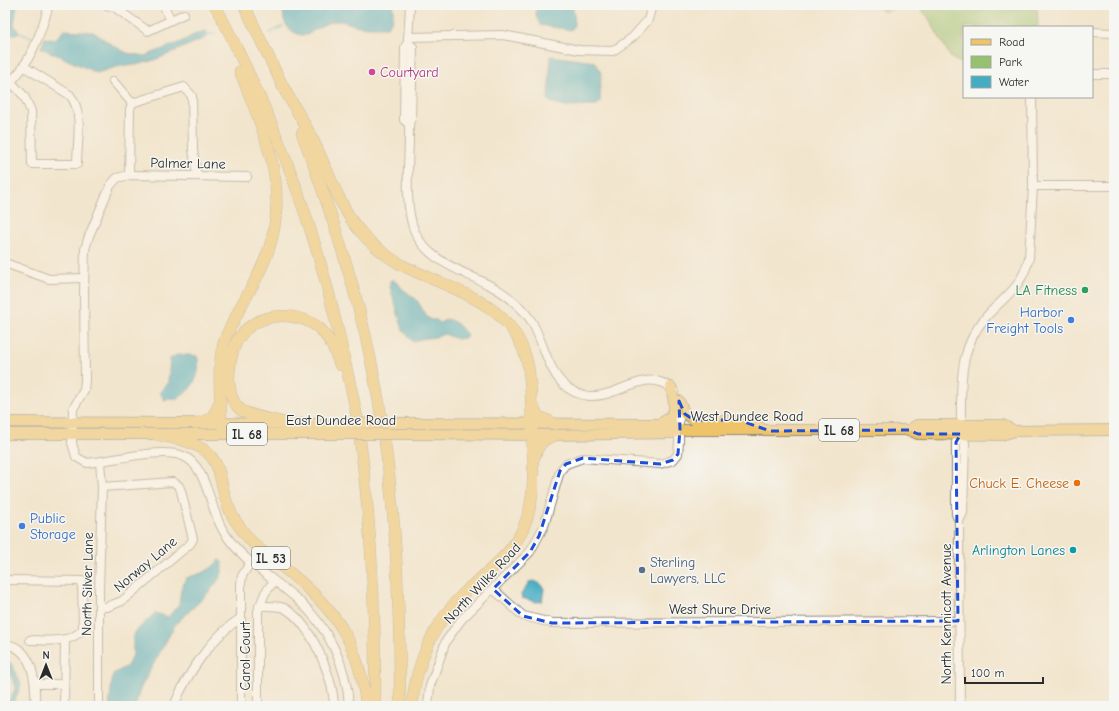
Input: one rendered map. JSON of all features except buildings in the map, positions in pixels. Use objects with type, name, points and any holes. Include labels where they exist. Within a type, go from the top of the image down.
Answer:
[{"type":"highway","points":[[215,5],[218,18],[260,119],[268,144],[275,177],[276,213],[270,246],[263,265],[225,338],[221,360],[221,424],[230,434]]},
{"type":"highway","points":[[215,5],[274,127],[310,228],[328,289],[354,403],[367,497],[374,580],[375,706]]},
{"type":"highway","points":[[244,5],[282,85],[315,146],[336,195],[346,214],[361,233],[387,256],[398,263],[477,299],[491,309],[514,333],[522,348],[531,374],[534,460],[533,499],[527,523],[512,548],[452,607],[429,640],[422,655],[416,677],[412,706]]},
{"type":"highway","points":[[282,85],[335,223],[358,307],[372,367],[385,439],[396,534],[400,635],[400,706]]},
{"type":"highway","points":[[290,424],[246,414],[239,409],[231,395],[230,367],[236,342],[248,329],[263,319],[279,316],[297,317],[307,320],[320,329],[335,351],[354,403]]},
{"type":"highway","points":[[196,423],[210,419],[216,411],[221,396]]},
{"type":"highway","points":[[532,404],[538,416],[556,430],[540,443],[534,460]]},
{"type":"highway","name":"IL 53","points":[[154,434],[193,443],[202,448],[214,461],[227,503],[240,529],[253,543],[316,594],[343,628],[351,643],[362,674],[366,706]]},
{"type":"main road","points":[[659,424],[670,418],[675,408],[671,387]]},
{"type":"main road","points":[[679,401],[685,414],[694,420],[739,420],[770,431]]},
{"type":"main road","name":"East Dundee Road","points":[[5,422],[154,434],[405,434],[532,429]]},
{"type":"main road","name":"East Dundee Road","points":[[5,434],[73,428],[196,423],[400,423],[532,429]]},
{"type":"main road","name":"West Dundee Road","points":[[556,430],[659,424],[672,426],[680,430]]},
{"type":"main road","name":"West Dundee Road","points":[[532,429],[672,433],[680,430],[909,430],[917,425],[961,430],[1003,425],[1015,431],[1114,430]]},
{"type":"street","points":[[23,66],[70,95],[75,102],[78,111],[77,164],[32,164],[31,111],[24,96],[8,84],[23,66],[41,33],[49,5]]},
{"type":"street","points":[[106,5],[114,7],[148,31],[184,14]]},
{"type":"street","points":[[163,5],[170,20]]},
{"type":"street","points":[[410,5],[408,40],[405,47],[404,120],[409,124],[409,210],[415,231],[425,247],[444,262],[497,288],[514,302],[532,323],[552,370],[560,382],[568,389],[577,393],[596,396],[652,380],[667,383],[671,387]]},
{"type":"street","points":[[408,40],[503,34],[579,50],[613,51],[633,37],[648,20],[652,5]]},
{"type":"street","points":[[1093,35],[1110,33]]},
{"type":"street","points":[[1093,74],[1114,74]]},
{"type":"street","points":[[113,81],[132,103]]},
{"type":"street","points":[[132,103],[184,87],[192,96],[193,150],[197,176]]},
{"type":"street","name":"North Kennicott Avenue","points":[[960,706],[958,621],[959,521],[956,514],[956,442],[961,430],[961,378],[966,349],[974,334],[982,323],[1016,288],[1026,270],[1032,238],[1032,98]]},
{"type":"street","points":[[132,103],[130,109],[129,175],[117,178],[110,186],[85,249],[85,383],[84,390],[74,409],[73,450],[76,457],[87,463],[162,453],[183,456],[192,462],[203,478],[215,515],[223,531],[250,563],[298,600],[320,624],[333,643],[342,669],[349,706]]},
{"type":"street","name":"Palmer Lane","points":[[129,175],[247,177]]},
{"type":"street","points":[[1033,186],[1114,186]]},
{"type":"street","points":[[5,263],[49,279],[84,278]]},
{"type":"street","name":"North Wilke Road","points":[[428,706],[430,686],[446,641],[460,620],[524,559],[535,544],[544,526],[556,480],[560,471],[566,464],[583,458],[595,457],[667,463],[673,460],[678,454],[680,430],[679,401],[676,392],[671,387]]},
{"type":"street","name":"North Silver Lane","points":[[99,706],[99,607],[102,487],[100,462]]},
{"type":"street","name":"Norway Lane","points":[[99,607],[107,607],[122,602],[190,544],[193,539],[181,491],[179,486],[173,482],[102,487]]},
{"type":"street","points":[[241,706],[241,583],[242,576],[250,563]]},
{"type":"street","points":[[5,580],[82,580],[83,629],[80,633],[64,640],[30,640]]},
{"type":"street","name":"Carol Court","points":[[258,706],[260,606],[265,593],[274,581]]},
{"type":"street","name":"West Shure Drive","points":[[493,589],[523,616],[552,623],[958,621]]},
{"type":"street","name":"Carol Court","points":[[260,606],[274,606],[283,608],[290,613],[307,632],[320,652],[329,676],[334,706]]},
{"type":"street","points":[[174,706],[192,671],[215,640],[230,625],[241,618]]},
{"type":"street","points":[[64,640],[64,706]]},
{"type":"street","points":[[5,644],[23,652],[30,662],[36,684],[35,706]]},
{"type":"street","points":[[36,684],[64,684]]},
{"type":"highlighted area","points":[[679,401],[685,414],[694,420],[739,420],[770,431],[909,430],[918,434],[961,434],[956,442],[958,621],[552,623],[523,616],[493,589],[530,552],[539,536],[560,471],[566,464],[583,458],[660,464],[673,460],[678,454],[680,430]]},
{"type":"green space","points":[[873,5],[905,5],[884,12]]},
{"type":"green space","points":[[917,5],[1037,5],[1038,26],[963,26],[963,64],[951,58],[928,17]]},
{"type":"water","points":[[5,5],[17,5],[14,24],[19,33],[5,36]]},
{"type":"water","points":[[286,5],[393,5],[393,14],[391,23],[387,27],[359,26],[341,21],[335,21],[304,35],[294,32],[286,25],[283,15]]},
{"type":"water","points":[[536,5],[572,5],[574,11],[573,28],[571,30],[540,25],[536,16]]},
{"type":"water","points":[[64,30],[93,32],[127,53],[145,56],[181,42],[197,33],[206,31],[207,37],[155,60],[136,65],[116,67],[97,73],[41,48],[45,38],[54,40]]},
{"type":"water","points":[[551,56],[595,62],[601,73],[600,102],[597,105],[566,106],[550,102],[548,98]]},
{"type":"water","points":[[393,279],[417,300],[427,317],[432,320],[437,320],[440,323],[446,319],[453,321],[465,332],[467,335],[466,338],[457,339],[444,334],[413,342],[403,330],[390,287],[390,281]]},
{"type":"water","points":[[179,354],[197,356],[198,374],[193,384],[180,397],[164,400],[160,392],[168,382],[170,359]]},
{"type":"water","points":[[219,559],[223,566],[216,584],[208,594],[175,625],[141,687],[135,706],[109,706],[113,674],[127,666],[133,655],[133,637],[136,631],[155,613],[168,617],[179,604],[181,589],[186,578],[209,569]]},
{"type":"water","points":[[534,581],[541,584],[544,589],[542,601],[537,602],[522,598],[521,595],[529,582]]},
{"type":"water","points":[[5,657],[12,665],[21,684],[13,706],[5,706],[5,702],[11,698],[15,688],[12,678],[5,670]]},
{"type":"waterway","points":[[270,33],[283,26]]},
{"type":"waterway","points":[[19,33],[33,38]]},
{"type":"waterway","points":[[206,34],[216,34]]},
{"type":"place","name":"Courtyard","points":[[372,72]]},
{"type":"place","name":"LA Fitness","points":[[1085,290]]},
{"type":"place","name":"Harbor Freight Tools","points":[[1071,320]]},
{"type":"place","name":"Chuck E. Cheese","points":[[1077,483]]},
{"type":"place","name":"Public Storage","points":[[22,526]]},
{"type":"place","name":"Arlington Lanes","points":[[1073,550]]},
{"type":"place","name":"Sterling Lawyers, LLC","points":[[642,570]]}]
